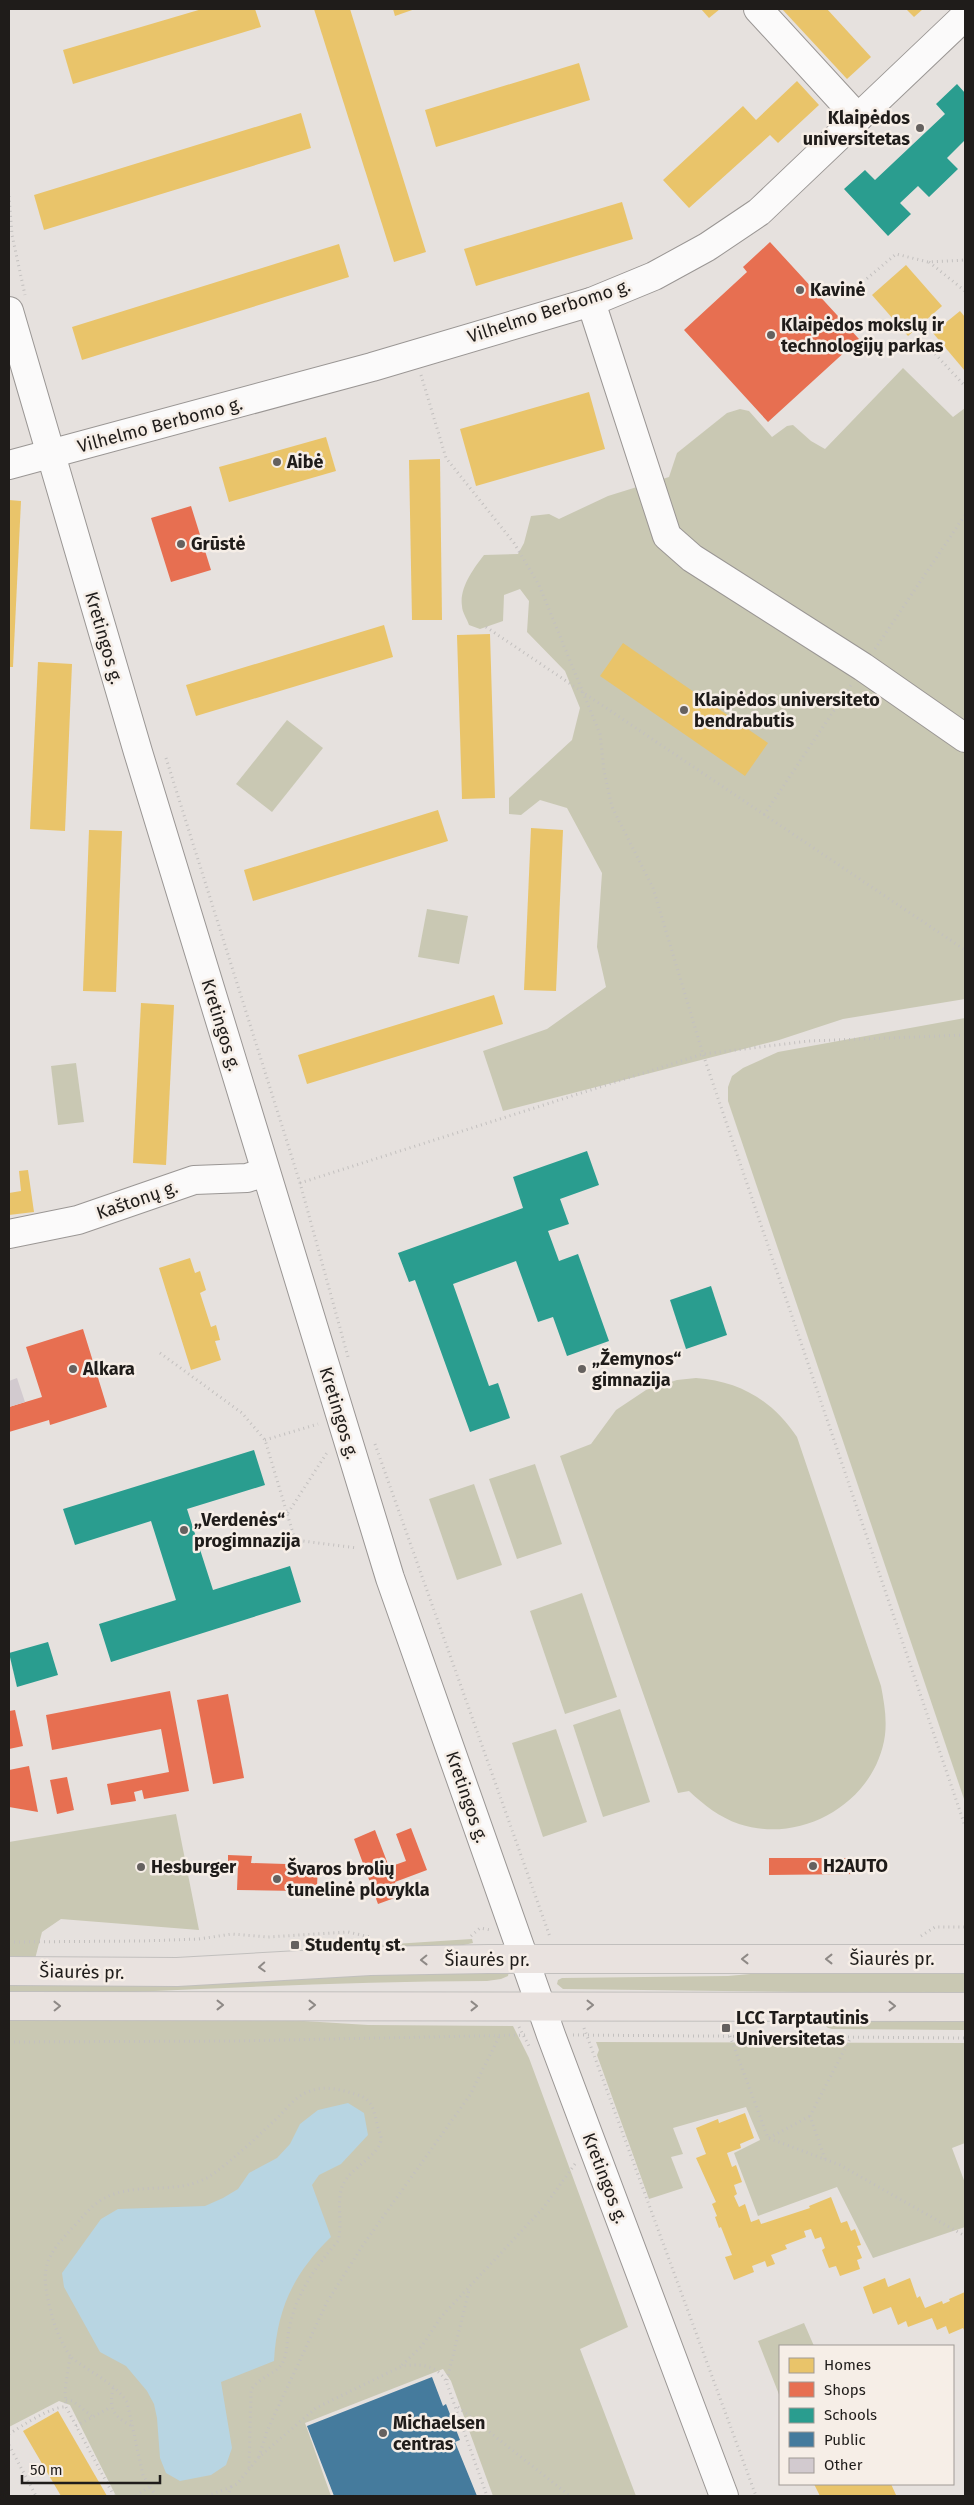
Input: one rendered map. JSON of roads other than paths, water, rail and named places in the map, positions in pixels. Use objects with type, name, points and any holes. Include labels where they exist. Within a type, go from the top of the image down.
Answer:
[{"type":"main road","name":"Šiaurės pr.","points":[[9,1971],[177,1972],[370,1961],[521,1947],[965,1959]]},
{"type":"main road","name":"Šiaurės pr.","points":[[9,2006],[965,2007]]},
{"type":"street","points":[[758,9],[858,118]]},
{"type":"street","name":"Vilhelmo Berbomo g.","points":[[9,465],[414,354],[591,302],[654,276],[707,248],[759,212],[965,16]]},
{"type":"street","points":[[591,302],[667,536],[692,558],[863,667],[965,738]]},
{"type":"street","name":"Kretingos g.","points":[[9,311],[265,1172],[390,1578],[541,2007],[724,2496]]},
{"type":"street","name":"Kaštonų g.","points":[[9,1234],[78,1220],[194,1180],[247,1178],[265,1172]]},
{"type":"water","points":[[348,2103],[364,2113],[368,2135],[341,2164],[319,2175],[312,2185],[331,2237],[306,2265],[289,2293],[279,2325],[274,2361],[221,2382],[232,2448],[226,2465],[211,2475],[180,2481],[166,2473],[160,2458],[157,2418],[154,2404],[147,2391],[126,2366],[100,2352],[64,2287],[62,2273],[101,2219],[118,2209],[205,2206],[223,2198],[238,2189],[249,2173],[277,2158],[290,2144],[300,2124],[318,2110]]},
{"type":"place","name":"Klaipėdos universitetas","points":[[920,128]]},
{"type":"place","name":"Kavinė","points":[[800,290]]},
{"type":"place","name":"Klaipėdos mokslų ir technologijų parkas","points":[[771,335]]},
{"type":"place","name":"Aibė","points":[[277,462]]},
{"type":"place","name":"Grūstė","points":[[181,544]]},
{"type":"place","name":"Klaipėdos universiteto bendrabutis","points":[[684,710]]},
{"type":"place","name":"Alkara","points":[[73,1369]]},
{"type":"place","name":"„Žemynos“ gimnazija","points":[[582,1369]]},
{"type":"place","name":"„Verdenės“ progimnazija","points":[[184,1530]]},
{"type":"place","name":"H2AUTO","points":[[813,1866]]},
{"type":"place","name":"Hesburger","points":[[141,1867]]},
{"type":"place","name":"Švaros brolių tunelinė plovykla","points":[[277,1879]]},
{"type":"place","name":"Studentų st.","points":[[295,1945]]},
{"type":"place","name":"LCC Tarptautinis Universitetas","points":[[726,2028]]},
{"type":"place","name":"Michaelsen centras","points":[[383,2433]]}]
